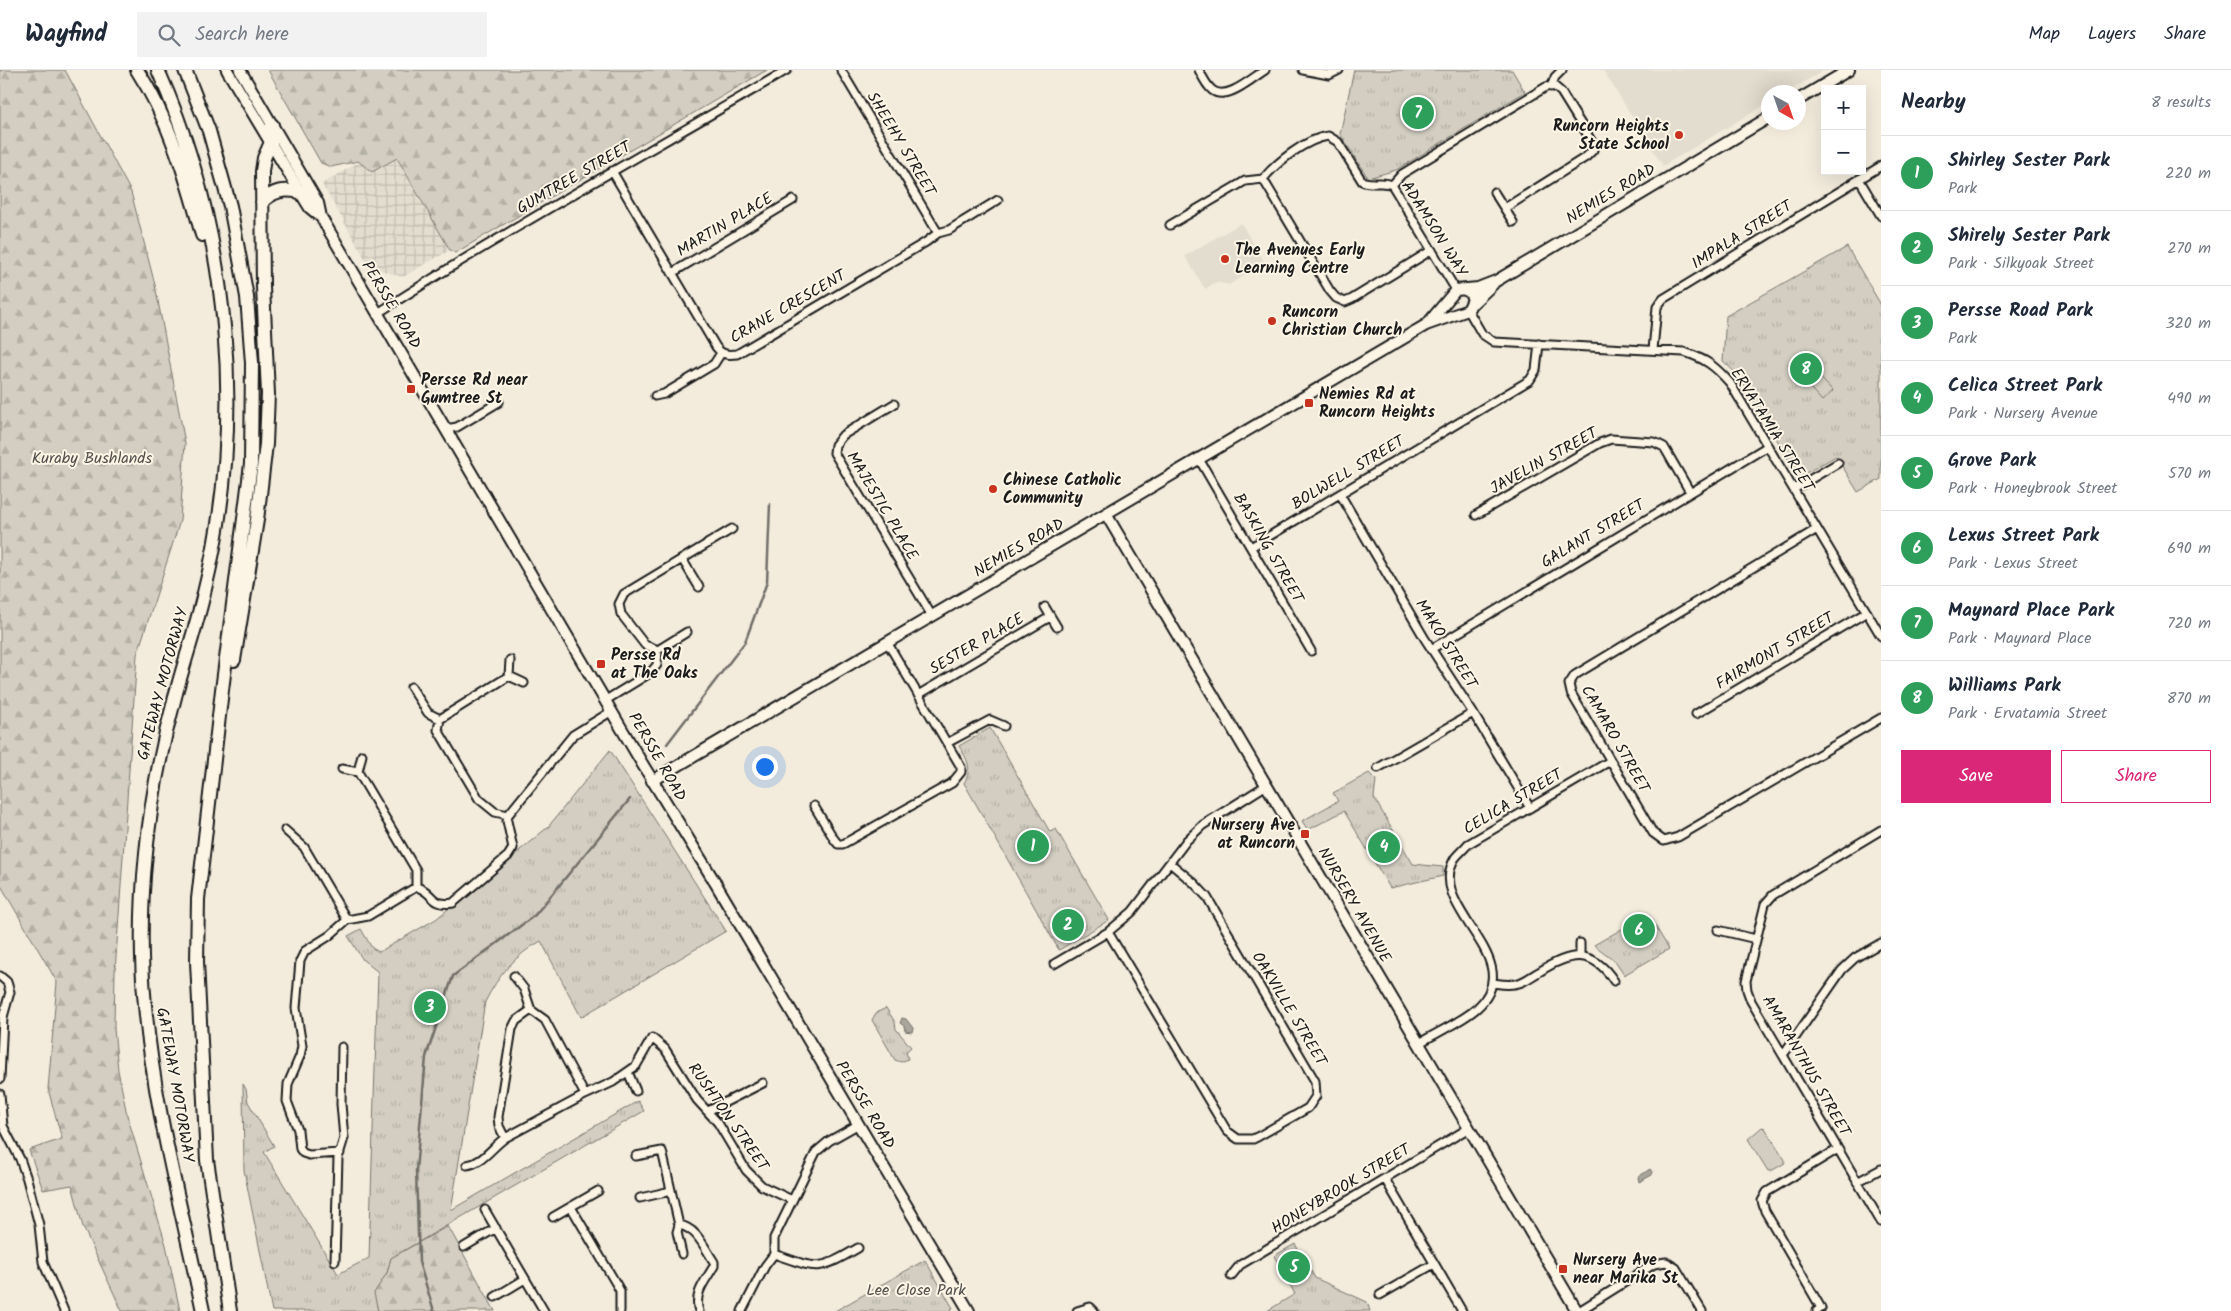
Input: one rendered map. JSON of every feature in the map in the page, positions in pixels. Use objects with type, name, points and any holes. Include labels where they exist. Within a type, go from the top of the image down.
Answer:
[{"type":"highway","points":[[137,70],[150,92],[167,129],[206,247],[216,261]]},
{"type":"highway","name":"GATEWAY MOTORWAY","points":[[158,70],[189,152],[203,202],[216,261],[225,338],[227,392],[226,436],[220,509],[205,591],[158,765],[146,853],[142,933],[145,1004],[152,1064],[203,1311]]},
{"type":"highway","name":"GATEWAY MOTORWAY","points":[[185,70],[209,131],[232,213],[247,297],[252,363],[251,464],[222,690],[198,900],[197,962],[207,1160],[230,1311]]},
{"type":"highway","points":[[220,715],[230,686],[257,520],[266,444],[268,394],[262,287],[262,164],[271,145],[272,125]]},
{"type":"highway","points":[[262,202],[270,194],[279,190],[300,192]]},
{"type":"street","name":"PERSSE ROAD","points":[[227,70],[310,208],[322,217]]},
{"type":"street","name":"PERSSE ROAD","points":[[240,70],[318,203],[322,217],[652,781],[859,1124],[969,1311]]},
{"type":"street","name":"GUMTREE STREET","points":[[378,313],[612,171],[786,70]]},
{"type":"street","name":"SHEEHY STREET","points":[[841,70],[938,233]]},
{"type":"street","points":[[1199,70],[1212,91],[1221,94],[1232,91],[1265,70]]},
{"type":"street","points":[[1304,70],[1329,75],[1338,70]]},
{"type":"street","points":[[1392,186],[1402,174],[1538,92],[1551,87],[1555,77],[1562,70]]},
{"type":"street","points":[[1806,95],[1849,70]]},
{"type":"street","points":[[1504,208],[1586,157],[1592,150],[1592,142],[1561,92],[1551,87]]},
{"type":"street","name":"NEMIES ROAD","points":[[1426,325],[1457,292],[1478,288],[1496,281],[1761,122]]},
{"type":"street","name":"ADAMSON WAY","points":[[1263,179],[1274,165],[1318,138],[1328,136],[1338,142],[1362,181],[1369,185],[1379,182],[1392,186],[1457,292]]},
{"type":"street","name":"IMPALA STREET","points":[[1653,350],[1657,307],[1663,299],[1881,166]]},
{"type":"street","name":"CRANE CRESCENT","points":[[612,171],[720,353],[737,354],[926,242],[938,233],[949,230],[998,200]]},
{"type":"street","points":[[1170,225],[1244,181],[1263,179],[1330,292],[1336,298],[1345,302],[1432,250]]},
{"type":"street","points":[[1859,179],[1881,216]]},
{"type":"street","points":[[1494,192],[1513,222]]},
{"type":"street","name":"MARTIN PLACE","points":[[672,273],[793,200]]},
{"type":"street","name":"NEMIES ROAD","points":[[652,781],[1426,325],[1467,308],[1496,281]]},
{"type":"street","points":[[1457,292],[1472,295],[1467,308],[1452,306],[1457,292]]},
{"type":"street","name":"ERVATAMIA STREET","points":[[1467,308],[1482,334],[1494,342],[1684,352],[1703,359],[1718,369],[1730,383],[1881,636]]},
{"type":"street","name":"BOLWELL STREET","points":[[1251,547],[1530,380],[1536,370],[1538,344]]},
{"type":"street","points":[[655,396],[664,394],[714,364],[720,353]]},
{"type":"street","points":[[446,429],[457,427],[499,402]]},
{"type":"street","name":"MAJESTIC PLACE","points":[[894,404],[843,435],[835,445],[834,453],[932,616]]},
{"type":"street","name":"JAVELIN STREET","points":[[1476,515],[1600,443],[1611,439],[1654,442],[1664,447],[1690,492]]},
{"type":"street","name":"GALANT STREET","points":[[1433,648],[1768,446]]},
{"type":"street","name":"BASKING STREET","points":[[1200,459],[1311,651]]},
{"type":"street","points":[[1794,489],[1838,463]]},
{"type":"street","name":"MAKO STREET","points":[[1340,494],[1425,639],[1433,648],[1474,713],[1530,808]]},
{"type":"street","name":"NURSERY AVENUE","points":[[1106,514],[1265,786],[1578,1311]]},
{"type":"street","points":[[658,650],[645,645],[621,614],[619,604],[624,594],[732,529]]},
{"type":"street","name":"CAMARO STREET","points":[[1817,529],[1575,675],[1569,684],[1571,693],[1653,833],[1664,841],[1678,837],[1881,718]]},
{"type":"street","points":[[682,559],[699,587]]},
{"type":"street","name":"SESTER PLACE","points":[[1045,606],[1057,627]]},
{"type":"street","name":"FAIRMONT STREET","points":[[1696,714],[1867,612]]},
{"type":"street","name":"SESTER PLACE","points":[[918,694],[1050,617]]},
{"type":"street","points":[[658,650],[687,632]]},
{"type":"street","points":[[814,806],[838,844],[843,844],[851,842],[952,783],[961,772],[961,767],[888,642]]},
{"type":"street","points":[[606,700],[650,673],[657,666],[658,650]]},
{"type":"street","points":[[508,676],[510,660]]},
{"type":"street","points":[[508,676],[524,683]]},
{"type":"street","points":[[508,676],[440,718],[438,730],[479,799],[495,812],[508,815]]},
{"type":"street","points":[[411,687],[428,713],[440,718]]},
{"type":"street","points":[[340,1153],[309,1155],[300,1148],[298,1130],[288,1108],[287,1092],[302,1046],[296,1008],[300,961],[305,951],[329,936],[347,920],[368,916],[416,887],[422,888],[435,901],[443,904],[453,902],[508,856],[513,848],[507,821],[508,815],[573,735],[612,711]]},
{"type":"street","points":[[1378,768],[1474,713]]},
{"type":"street","points":[[947,743],[990,720],[1004,726]]},
{"type":"street","points":[[362,756],[358,772],[416,870],[416,887]]},
{"type":"street","name":"CELICA STREET","points":[[1492,983],[1491,967],[1487,954],[1456,902],[1450,887],[1451,872],[1455,859],[1468,844],[1610,761]]},
{"type":"street","points":[[342,769],[358,772]]},
{"type":"street","points":[[1054,964],[1108,932],[1132,912],[1188,840],[1203,825],[1265,786]]},
{"type":"street","points":[[285,830],[304,847],[347,920]]},
{"type":"street","name":"AMARANTHUS STREET","points":[[1881,830],[1773,895],[1765,904],[1746,981],[1747,990],[1783,1055],[1881,1222]]},
{"type":"street","name":"OAKVILLE STREET","points":[[1108,932],[1227,1131],[1238,1139],[1253,1139],[1308,1108],[1316,1096],[1315,1081],[1207,897],[1194,883],[1170,863]]},
{"type":"street","points":[[1718,930],[1756,939]]},
{"type":"street","points":[[1580,943],[1580,956]]},
{"type":"street","points":[[1783,1055],[1842,970],[1855,958],[1881,943]]},
{"type":"street","points":[[1418,1044],[1476,1009],[1487,997],[1492,983],[1509,985],[1520,983],[1567,957],[1580,956],[1595,960],[1608,971],[1614,981]]},
{"type":"street","points":[[0,976],[8,982],[10,992],[3,1017],[0,1079]]},
{"type":"street","points":[[514,976],[524,989],[531,1010],[544,1020],[585,1095]]},
{"type":"street","points":[[505,1138],[499,1126],[498,1117],[512,1029],[516,1020],[531,1010]]},
{"type":"street","name":"RUSHTON STREET","points":[[628,1072],[642,1059],[652,1038],[665,1049],[697,1100],[718,1123],[746,1170],[762,1186],[792,1200]]},
{"type":"street","points":[[335,1261],[340,1153],[344,1138],[341,1104],[342,1047]]},
{"type":"street","points":[[467,1165],[475,1164],[493,1146],[505,1138],[585,1095],[601,1089],[628,1072],[636,1091]]},
{"type":"street","points":[[708,1111],[763,1083]]},
{"type":"street","points":[[0,1094],[2,1126],[20,1159],[39,1225],[43,1262],[64,1311]]},
{"type":"street","points":[[742,1311],[774,1254],[774,1238],[816,1152],[829,1141],[859,1124]]},
{"type":"street","name":"HONEYBROOK STREET","points":[[1231,1276],[1240,1265],[1469,1128]]},
{"type":"street","points":[[1817,1311],[1821,1308],[1765,1212],[1762,1201],[1767,1192],[1838,1149]]},
{"type":"street","points":[[636,1156],[662,1151],[679,1225],[677,1232],[682,1254]]},
{"type":"street","points":[[1858,1182],[1881,1168]]},
{"type":"street","points":[[1385,1179],[1462,1311]]},
{"type":"street","points":[[553,1217],[598,1191]]},
{"type":"street","points":[[640,1198],[671,1191]]},
{"type":"street","points":[[571,1207],[618,1286],[620,1291],[620,1311]]},
{"type":"street","points":[[485,1210],[544,1311]]},
{"type":"street","points":[[679,1225],[693,1231],[714,1262],[714,1266],[698,1295],[697,1305],[699,1311]]},
{"type":"street","points":[[464,1247],[496,1228]]},
{"type":"street","points":[[774,1254],[810,1266],[820,1266],[832,1263],[858,1248]]},
{"type":"street","points":[[1578,1311],[1654,1264],[1666,1262],[1676,1268],[1702,1311]]},
{"type":"street","points":[[1380,1295],[1434,1264]]},
{"type":"street","points":[[495,1297],[525,1278]]},
{"type":"street","points":[[1077,1311],[1090,1307],[1094,1311]]},
{"type":"shaded area","name":"Runcorn Heights State School","points":[[1603,70],[1825,70],[1799,85],[1761,85],[1761,107],[1663,166]]},
{"type":"shaded area","points":[[396,158],[450,250],[403,277],[370,267],[322,184],[364,159]]},
{"type":"shaded area","name":"The Avenues Early Learning Centre","points":[[1241,223],[1265,263],[1229,285],[1216,282],[1205,289],[1185,256]]},
{"type":"green space","name":"Kuraby Bushlands","points":[[0,70],[65,70],[131,192],[155,285],[185,443],[180,521],[137,655],[115,972],[114,1028],[118,1070],[127,1115],[166,1245],[180,1311],[122,1311],[83,1227],[72,1185],[43,1190],[29,1150],[62,1139],[48,1089],[57,982],[0,884]]},
{"type":"green space","points":[[268,70],[767,70],[455,253],[450,250],[397,158],[372,172],[358,161],[331,167],[321,163]]},
{"type":"green space","points":[[1354,70],[1512,70],[1525,92],[1396,170],[1368,178],[1340,134]]},
{"type":"green space","points":[[1847,247],[1881,305],[1881,479],[1858,492],[1836,456],[1799,477],[1740,377],[1723,361],[1726,316]]},
{"type":"green space","points":[[1813,370],[1833,391],[1822,401],[1802,379]]},
{"type":"green space","points":[[990,728],[1050,832],[1056,829],[1109,920],[1059,950],[964,783],[967,778],[968,764],[959,746]]},
{"type":"green space","points":[[610,750],[726,931],[581,1017],[541,941],[523,953],[508,967],[485,1002],[451,1210],[638,1101],[644,1111],[391,1258],[387,1273],[375,1293],[378,1311],[272,1311],[244,1170],[243,1084],[246,1089],[248,1102],[274,1146],[264,1152],[338,1274],[369,1258],[378,972],[363,960],[348,936],[361,929],[372,948],[379,952],[436,919],[548,827]]},
{"type":"green space","points":[[1369,773],[1376,780],[1374,798],[1413,864],[1443,867],[1443,876],[1390,888],[1344,811],[1308,830],[1302,821],[1338,801],[1333,793]]},
{"type":"green space","points":[[1648,914],[1669,949],[1624,975],[1614,960],[1594,945]]},
{"type":"green space","points":[[886,1008],[895,1022],[896,1029],[911,1047],[906,1052],[908,1059],[901,1062],[895,1060],[872,1020],[876,1013]]},
{"type":"green space","points":[[1762,1127],[1765,1128],[1785,1160],[1785,1163],[1771,1171],[1768,1171],[1748,1139]]},
{"type":"green space","points":[[448,1226],[495,1311],[378,1311],[374,1293],[387,1273],[391,1258]]},
{"type":"green space","points":[[1295,1244],[1315,1278],[1367,1302],[1370,1311],[1267,1311],[1295,1294],[1274,1256]]},
{"type":"green space","name":"Lee Close Park","points":[[925,1260],[953,1308],[948,1311],[835,1311]]},
{"type":"water","points":[[902,1018],[906,1019],[913,1028],[912,1032],[905,1031],[904,1026],[900,1023]]},
{"type":"water","points":[[1650,1169],[1652,1175],[1639,1182],[1638,1177]]},
{"type":"waterway","points":[[667,744],[745,642],[767,582],[770,504]]},
{"type":"waterway","points":[[434,1311],[419,1262],[416,1171],[426,1057],[453,976],[535,915],[630,799]]},
{"type":"place","name":"Maynard Place Park","points":[[1418,113]]},
{"type":"place","name":"Runcorn Heights State School","points":[[1679,135]]},
{"type":"place","name":"The Avenues Early Learning Centre","points":[[1225,259]]},
{"type":"place","name":"Runcorn Christian Church","points":[[1272,321]]},
{"type":"place","name":"Williams Park","points":[[1806,369]]},
{"type":"place","name":"Persse Rd near Gumtree St","points":[[411,389]]},
{"type":"place","name":"Nemies Rd at Runcorn Heights","points":[[1309,403]]},
{"type":"place","name":"Chinese Catholic Community","points":[[993,489]]},
{"type":"place","name":"Persse Rd at The Oaks","points":[[601,664]]},
{"type":"place","name":"Nursery Ave at Runcorn","points":[[1305,834]]},
{"type":"place","name":"Shirley Sester Park","points":[[1033,846]]},
{"type":"place","name":"Celica Street Park","points":[[1384,847]]},
{"type":"place","name":"Shirely Sester Park","points":[[1068,925]]},
{"type":"place","name":"Lexus Street Park","points":[[1639,930]]},
{"type":"place","name":"Persse Road Park","points":[[430,1007]]},
{"type":"place","name":"Grove Park","points":[[1294,1267]]},
{"type":"place","name":"Nursery Ave near Marika St","points":[[1563,1269]]}]
